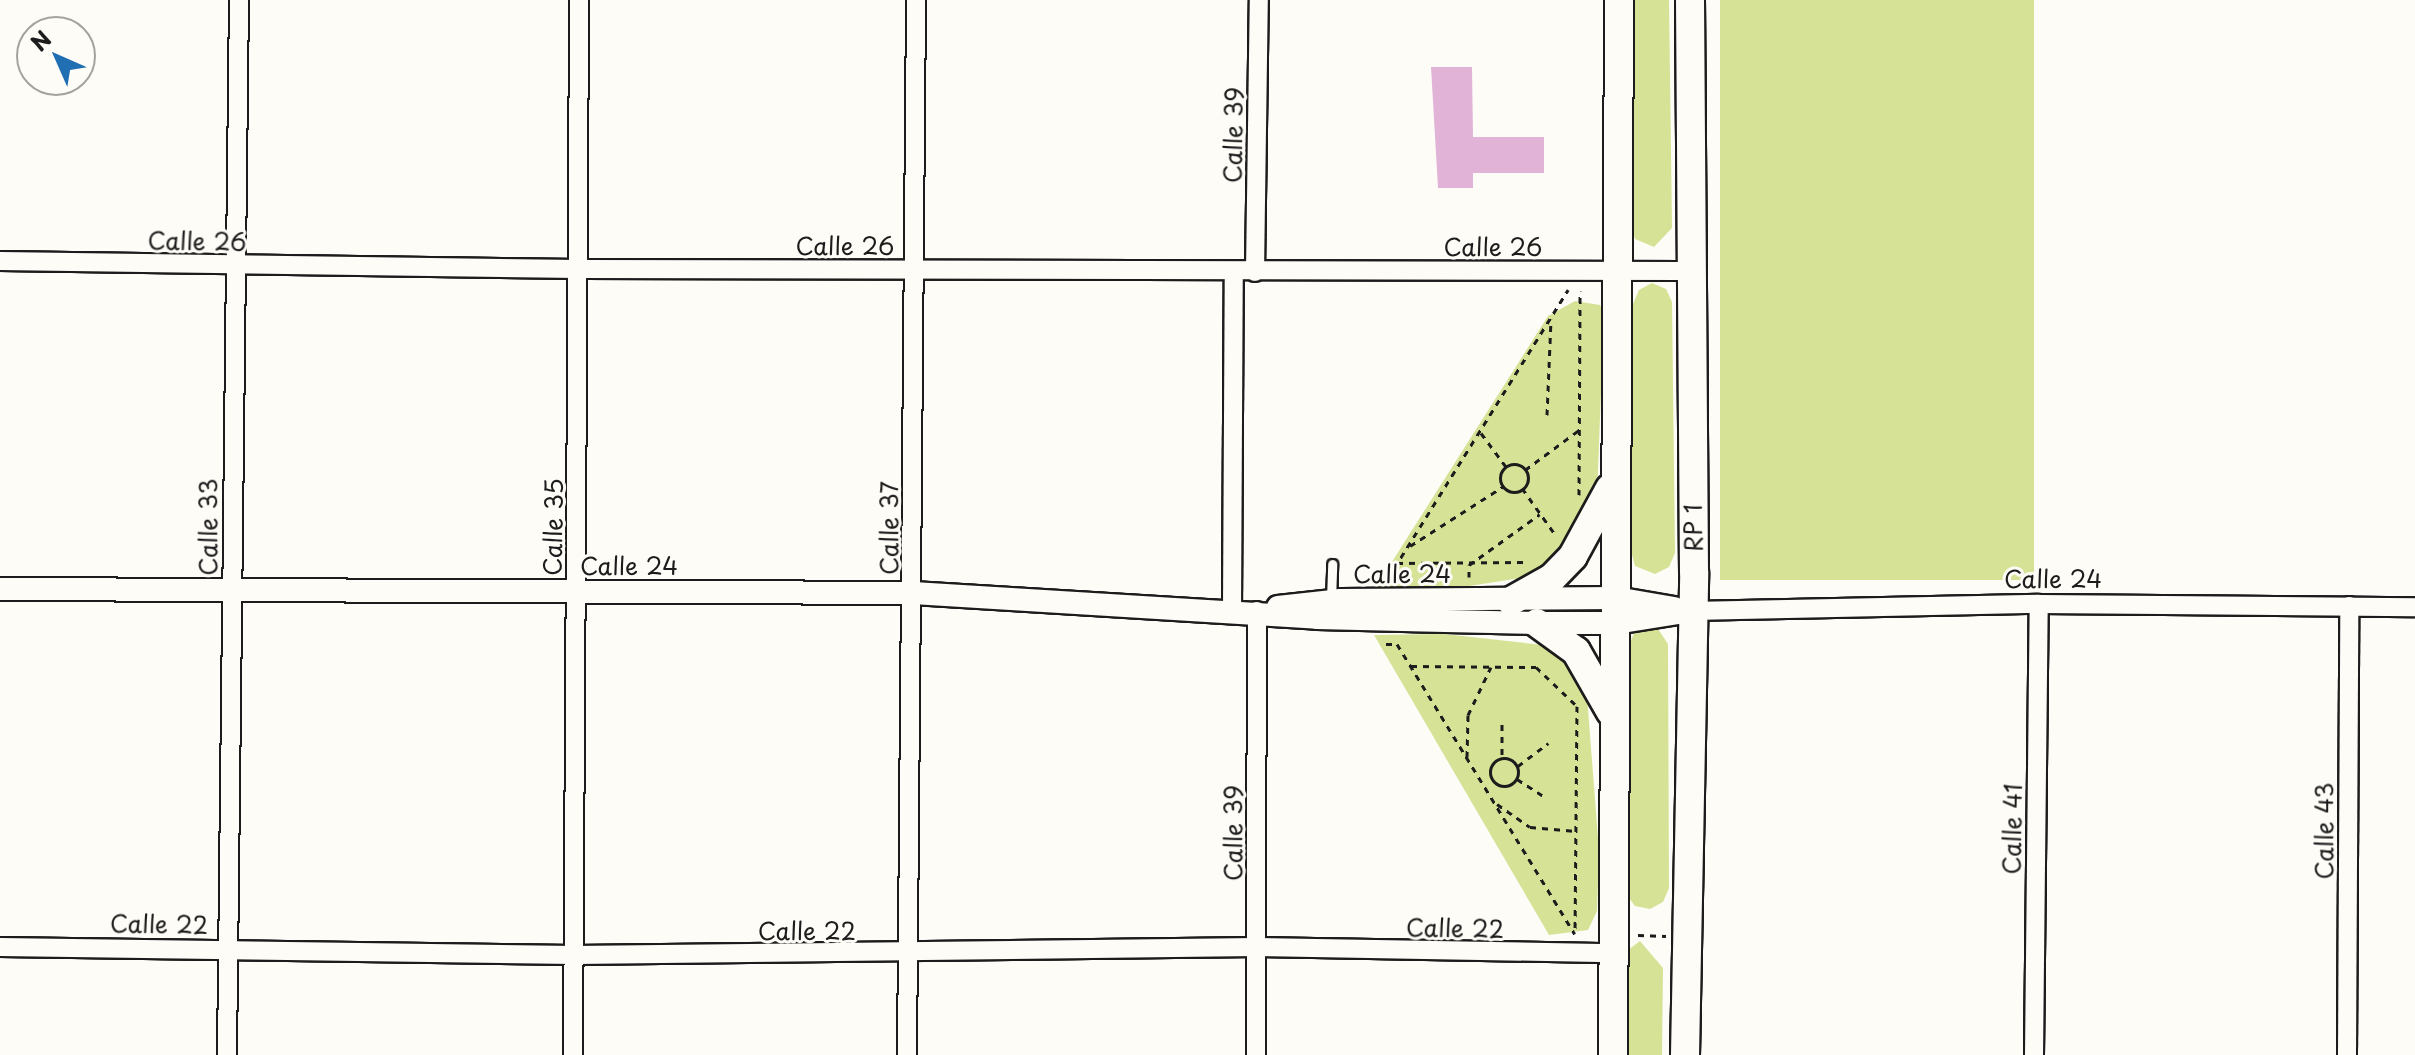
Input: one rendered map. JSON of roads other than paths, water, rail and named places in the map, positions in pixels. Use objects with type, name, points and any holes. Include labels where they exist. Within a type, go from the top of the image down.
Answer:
[{"type":"main road","points":[[1613,1055],[1619,0]]},
{"type":"main road","name":"RP 1","points":[[1685,1055],[1691,611],[1690,0]]},
{"type":"main road","points":[[1511,601],[1552,578],[1589,535],[1617,464]]},
{"type":"main road","points":[[1537,623],[1576,651],[1615,722]]},
{"type":"street","name":"Calle 33","points":[[227,1055],[239,0]]},
{"type":"street","name":"Calle 35","points":[[573,1055],[579,0]]},
{"type":"street","name":"Calle 37","points":[[907,1055],[916,0]]},
{"type":"street","name":"Calle 39","points":[[1255,272],[1259,0]]},
{"type":"street","name":"Calle 26","points":[[0,261],[579,269],[1690,271]]},
{"type":"street","points":[[1232,610],[1234,272]]},
{"type":"street","name":"Calle 24","points":[[0,589],[913,593],[1257,611],[1317,618],[1537,623],[1616,611]]},
{"type":"street","name":"Calle 24","points":[[1257,611],[1331,600],[1511,601],[1616,611],[2039,604],[2415,607]]},
{"type":"street","name":"Calle 41","points":[[2034,1055],[2039,604]]},
{"type":"street","name":"Calle 43","points":[[2347,1055],[2349,606]]},
{"type":"street","name":"Calle 39","points":[[1256,1055],[1257,611]]},
{"type":"street","name":"Calle 22","points":[[0,947],[574,955],[907,955],[1614,943]]},
{"type":"lane","points":[[1331,600],[1332,564]]}]
